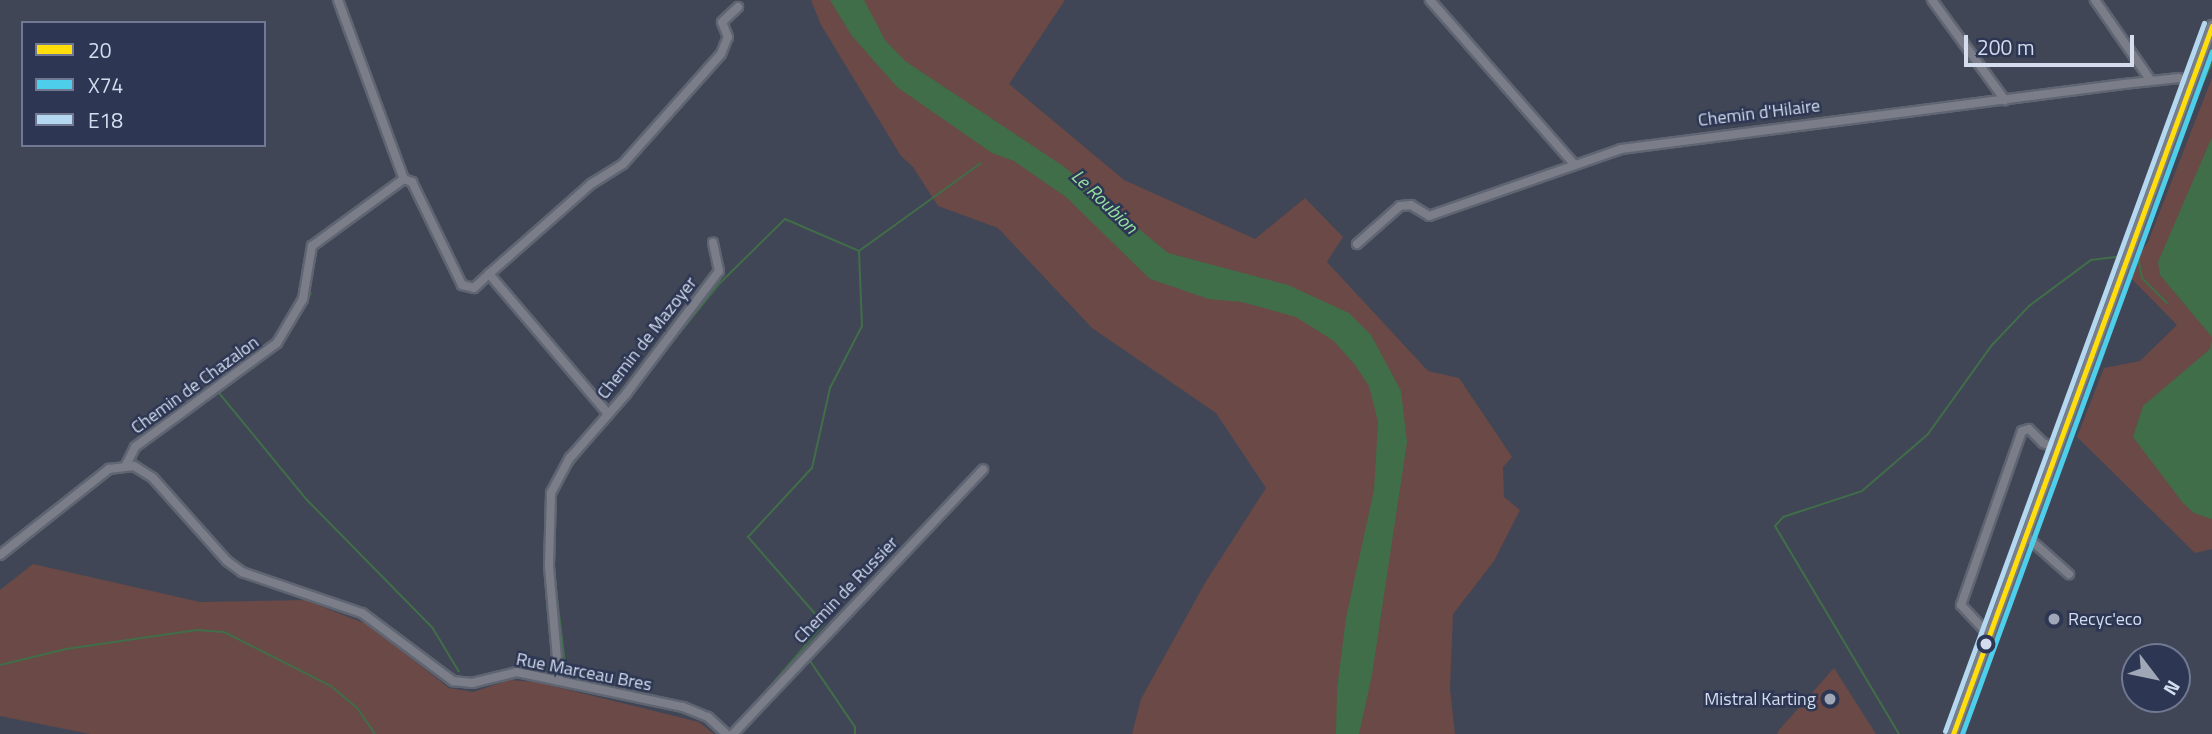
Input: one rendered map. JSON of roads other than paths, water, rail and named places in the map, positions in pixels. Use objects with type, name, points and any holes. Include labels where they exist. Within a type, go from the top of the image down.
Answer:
[{"type":"main road","points":[[1952,734],[2212,26]]},
{"type":"street","points":[[338,0],[407,179],[462,285],[474,288],[591,184],[623,164],[721,54],[728,37],[722,22],[738,7]]},
{"type":"street","points":[[1430,0],[1574,164]]},
{"type":"street","points":[[1932,0],[2005,100]]},
{"type":"street","points":[[2095,0],[2151,81]]},
{"type":"street","name":"Chemin d'Hilaire","points":[[1357,244],[1400,206],[1411,205],[1429,216],[1621,149],[1679,139],[2151,81],[2179,78],[2191,83]]},
{"type":"street","name":"Chemin de Chazalon","points":[[125,465],[145,439],[277,343],[303,299],[312,246],[407,179]]},
{"type":"street","name":"Chemin de Mazoyer","points":[[559,681],[548,554],[551,493],[570,458],[608,414],[719,271],[713,243]]},
{"type":"street","points":[[489,274],[608,414]]},
{"type":"street","points":[[1989,635],[1961,605],[2022,431],[2029,429],[2043,443],[2057,448]]},
{"type":"street","points":[[0,555],[109,469],[125,465]]},
{"type":"street","name":"Rue Marceau Bres","points":[[125,465],[153,478],[227,561],[242,572],[362,613],[453,681],[472,683],[517,672],[696,711],[726,734]]},
{"type":"street","name":"Chemin de Russier","points":[[733,734],[983,470]]},
{"type":"street","points":[[2025,535],[2069,574]]},
{"type":"water","name":"Le Roubion","points":[[830,0],[864,0],[885,40],[905,61],[1063,166],[1168,253],[1288,285],[1349,313],[1371,335],[1401,391],[1407,442],[1372,675],[1359,734],[1336,734],[1337,689],[1346,618],[1374,490],[1378,422],[1369,386],[1355,365],[1334,341],[1296,317],[1242,302],[1209,299],[1150,279],[1066,197],[1014,161],[992,153],[897,87],[852,36]]},
{"type":"water","points":[[2212,137],[2212,337],[2160,275],[2158,262]]},
{"type":"water","points":[[2212,340],[2212,519],[2194,513],[2183,503],[2133,437],[2143,406],[2210,349]]},
{"type":"waterway","points":[[353,28],[359,44]]},
{"type":"waterway","points":[[360,48],[366,64]]},
{"type":"waterway","points":[[2167,303],[2142,278],[2137,253],[2186,119],[2212,63]]},
{"type":"waterway","points":[[393,138],[407,173]]},
{"type":"waterway","points":[[647,373],[720,283],[785,219],[859,251],[981,163]]},
{"type":"waterway","points":[[745,715],[824,624],[748,537],[812,468],[830,388],[862,326],[859,252]]},
{"type":"waterway","points":[[1899,734],[1775,526],[1783,517],[1862,491],[1928,434],[1992,345],[2029,306],[2091,260],[2116,257]]},
{"type":"waterway","points":[[281,343],[311,293]]},
{"type":"waterway","points":[[277,347],[219,393],[307,500],[432,627],[459,672]]},
{"type":"waterway","points":[[207,399],[217,393]]},
{"type":"waterway","points":[[568,471],[603,426]]},
{"type":"waterway","points":[[136,453],[136,462]]},
{"type":"waterway","points":[[555,499],[558,488]]},
{"type":"waterway","points":[[553,564],[566,671]]},
{"type":"waterway","points":[[0,665],[66,649],[197,630],[224,632],[331,686],[358,709],[375,734]]},
{"type":"waterway","points":[[808,658],[855,727],[855,734]]},
{"type":"place","name":"Recyc'eco","points":[[2054,619]]},
{"type":"place","name":"Mistral Karting","points":[[1830,699]]}]
